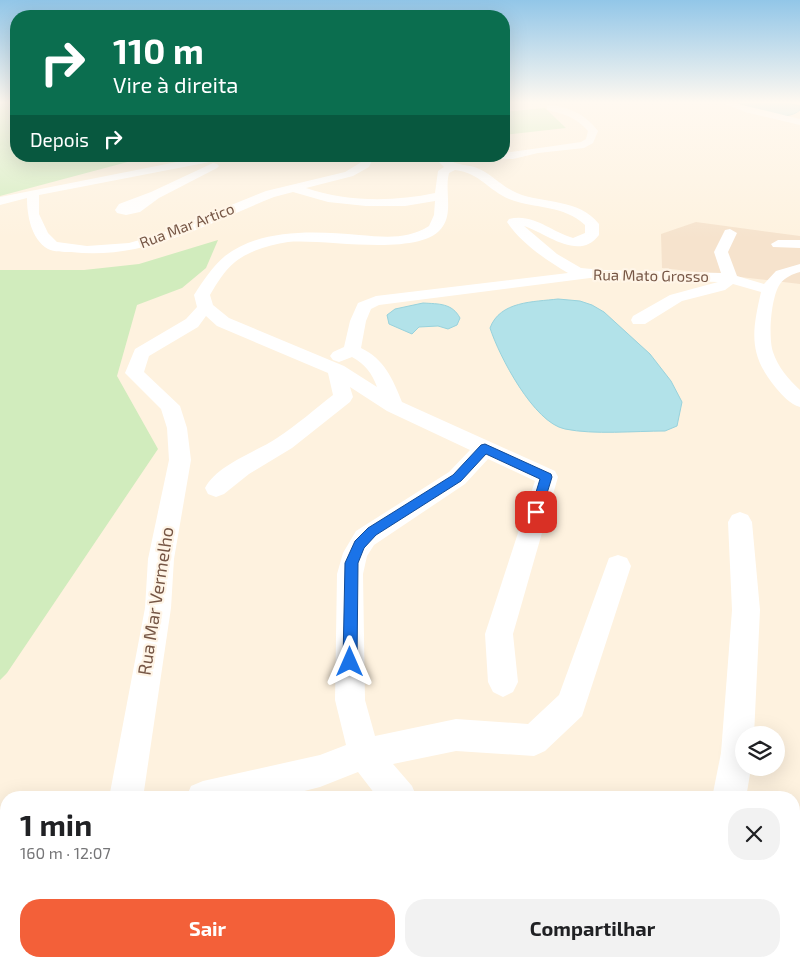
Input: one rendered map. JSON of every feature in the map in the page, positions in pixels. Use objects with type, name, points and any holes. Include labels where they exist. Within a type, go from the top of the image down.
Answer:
[{"type":"street","points":[[510,155],[555,148]]},
{"type":"street","points":[[0,201],[194,162]]},
{"type":"street","points":[[127,206],[121,210],[129,211],[138,208],[155,195],[223,162]]},
{"type":"street","name":"Rua Mar Artico","points":[[33,193],[33,214],[42,235],[53,246],[87,250],[130,247],[146,244],[260,197],[358,170],[366,162]]},
{"type":"street","points":[[448,162],[441,178],[441,219],[437,227],[412,239],[384,241],[295,236],[274,240],[250,248],[229,260],[211,276],[202,295],[206,307],[223,322],[330,368],[394,406],[547,477],[499,634],[503,682]]},
{"type":"street","name":"Rua Mato Grosso","points":[[452,162],[481,174],[511,195],[565,207],[585,217],[592,224],[592,235],[580,241],[559,238],[526,222],[514,222],[518,228],[552,257],[568,268],[588,274],[710,276],[768,290]]},
{"type":"street","points":[[292,187],[320,196],[376,202],[405,202],[440,196]]},
{"type":"street","points":[[639,320],[676,298],[720,287],[731,280],[721,252],[730,232]]},
{"type":"street","points":[[778,244],[800,244]]},
{"type":"street","points":[[800,268],[778,275],[768,290],[762,343],[765,356],[778,377],[800,400]]},
{"type":"street","points":[[330,368],[352,350],[358,321],[364,306],[376,301],[588,274]]},
{"type":"street","name":"Rua Mar Vermelho","points":[[127,791],[158,608],[161,559],[180,460],[178,428],[170,406],[134,373],[140,353],[192,323],[206,307]]},
{"type":"street","points":[[352,350],[367,356],[381,372],[394,406]]},
{"type":"street","points":[[216,488],[242,468],[285,443],[343,397],[330,368]]},
{"type":"street","points":[[394,791],[364,754],[350,700],[350,574],[355,553],[359,545],[372,532],[457,478],[485,448]]},
{"type":"street","points":[[730,791],[737,753],[746,610],[740,522]]},
{"type":"street","points":[[232,791],[320,770],[364,754],[456,735],[534,740],[571,705],[618,566]]},
{"type":"shaded area","points":[[696,222],[800,236],[800,284],[662,268],[661,234]]},
{"type":"green space","points":[[0,148],[10,148],[10,162],[128,162],[0,196]]},
{"type":"green space","points":[[218,240],[206,268],[182,288],[137,305],[117,376],[158,449],[7,673],[0,680],[0,270],[84,270],[139,264]]},
{"type":"water","points":[[558,299],[580,301],[604,312],[650,354],[671,381],[682,402],[677,426],[665,431],[576,431],[553,424],[541,415],[519,387],[501,355],[490,328],[501,312],[518,304]]},
{"type":"water","points":[[423,303],[444,305],[453,309],[460,318],[457,325],[448,329],[438,326],[419,327],[412,334],[389,324],[387,315],[395,309]]},
{"type":"route","points":[[350,662],[351,563],[359,545],[372,532],[457,478],[485,448],[547,477],[536,512]]}]
